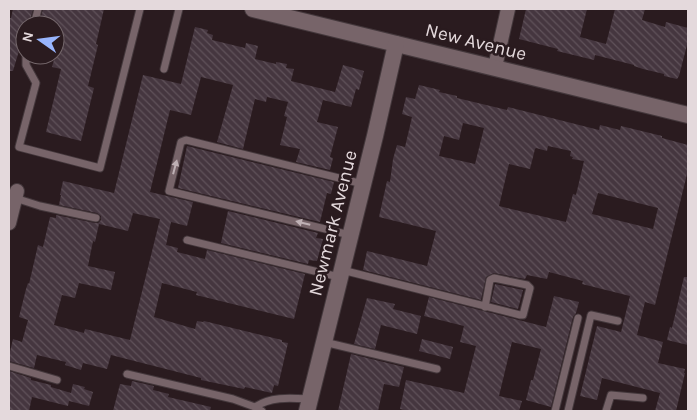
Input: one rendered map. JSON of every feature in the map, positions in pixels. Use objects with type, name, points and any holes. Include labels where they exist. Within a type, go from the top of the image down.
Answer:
[{"type":"street","name":"New Avenue","points":[[253,9],[299,14],[396,44],[688,115]]},
{"type":"street","points":[[494,67],[508,9]]},
{"type":"street","name":"Newmark Avenue","points":[[308,405],[396,44]]},
{"type":"street","points":[[9,223],[16,194]]},
{"type":"lane","points":[[26,65],[36,83],[19,147],[100,168],[140,9]]},
{"type":"lane","points":[[164,69],[179,9]]},
{"type":"lane","points":[[350,235],[169,191],[181,142],[186,140],[363,184]]},
{"type":"lane","points":[[16,194],[43,207],[96,218]]},
{"type":"lane","points":[[187,240],[520,315],[523,315],[530,288],[527,285],[494,278],[490,280],[485,307]]},
{"type":"lane","points":[[568,411],[591,315],[618,321]]},
{"type":"lane","points":[[555,411],[578,318]]},
{"type":"lane","points":[[324,342],[437,369]]},
{"type":"lane","points":[[9,366],[57,380]]},
{"type":"lane","points":[[127,374],[233,399],[259,409],[264,401],[275,399],[308,405]]},
{"type":"lane","points":[[606,411],[611,395],[643,398]]},
{"type":"building","points":[[13,9],[33,9],[32,15],[15,15],[15,64],[13,71],[9,71],[9,18],[11,18]]},
{"type":"building","points":[[43,9],[104,9],[88,86],[94,88],[81,141],[46,132],[61,69],[52,67],[53,65],[65,65],[65,15],[42,15]]},
{"type":"building","points":[[526,9],[587,9],[580,37],[606,44],[615,9],[645,9],[642,20],[665,27],[666,22],[688,28],[688,46],[679,76],[677,79],[664,76],[664,74],[595,55],[594,60],[519,39]]},
{"type":"building","points":[[195,27],[208,30],[207,33],[213,35],[212,40],[245,48],[246,43],[258,46],[255,59],[276,64],[276,62],[287,64],[286,68],[294,69],[291,81],[335,92],[343,65],[364,71],[359,90],[356,89],[351,107],[323,100],[317,122],[338,127],[330,157],[333,158],[330,170],[296,162],[300,149],[280,145],[287,117],[284,116],[288,102],[267,97],[266,102],[255,99],[243,149],[217,142],[233,85],[201,77],[191,115],[170,110],[150,192],[193,202],[187,226],[171,222],[166,245],[178,248],[177,252],[205,259],[207,250],[305,274],[294,319],[196,295],[197,292],[162,283],[154,317],[195,329],[197,321],[204,321],[288,343],[278,386],[274,385],[272,393],[245,387],[244,389],[201,380],[201,378],[111,355],[107,369],[83,363],[81,370],[65,365],[66,362],[37,355],[34,368],[9,361],[13,339],[22,342],[28,320],[19,317],[38,245],[43,247],[50,217],[56,218],[56,215],[95,223],[101,220],[101,216],[97,213],[59,205],[63,181],[114,193],[143,75],[181,84]],"holes":[[[133,213],[160,219],[130,340],[85,329],[84,333],[54,325],[62,295],[75,298],[79,283],[111,290],[115,272],[88,266],[99,224],[128,231]]]},
{"type":"building","points":[[419,85],[440,90],[439,92],[457,96],[457,98],[507,110],[508,107],[599,130],[600,125],[620,130],[621,126],[662,136],[662,138],[688,145],[688,170],[655,305],[645,302],[637,335],[663,342],[658,363],[685,369],[676,411],[655,411],[660,393],[602,378],[597,400],[580,396],[597,326],[621,332],[630,296],[582,284],[583,281],[549,272],[547,279],[527,275],[525,279],[494,273],[486,277],[481,300],[363,270],[367,251],[427,266],[436,231],[379,217],[387,181],[390,182],[397,145],[405,147],[412,117],[402,114],[406,97],[415,99]],"holes":[[[463,123],[484,128],[475,164],[439,156],[444,136],[459,140]],[[548,146],[571,151],[570,156],[573,157],[572,159],[584,161],[576,195],[573,194],[566,222],[499,206],[509,164],[530,169],[535,149],[547,151]],[[598,193],[658,208],[653,229],[592,214]]]},
{"type":"building","points":[[187,146],[334,182],[331,194],[327,193],[320,222],[178,188]]},
{"type":"building","points":[[228,211],[318,233],[316,238],[323,239],[317,261],[309,260],[308,264],[221,243]]},
{"type":"building","points":[[684,277],[688,277],[688,345],[667,340],[670,327],[672,328]]},
{"type":"building","points":[[495,284],[523,290],[518,309],[491,302]]},
{"type":"building","points":[[554,296],[579,302],[573,317],[551,407],[526,400],[541,349],[512,342],[499,396],[522,401],[519,411],[409,411],[400,409],[406,380],[464,393],[476,346],[460,342],[464,326],[424,316],[429,297],[546,327]]},
{"type":"building","points":[[367,298],[395,304],[393,309],[421,316],[417,334],[381,325],[375,349],[354,344]]},
{"type":"building","points":[[422,339],[453,347],[450,359],[419,351]]},
{"type":"building","points":[[351,354],[404,367],[399,387],[384,384],[378,411],[338,411]]},
{"type":"building","points":[[9,371],[71,393],[73,384],[85,387],[84,389],[93,392],[89,406],[69,401],[68,406],[32,397],[29,411],[9,411]]},
{"type":"building","points":[[132,381],[154,386],[153,390],[169,394],[168,397],[211,407],[210,411],[113,411],[120,384],[131,386]]}]
